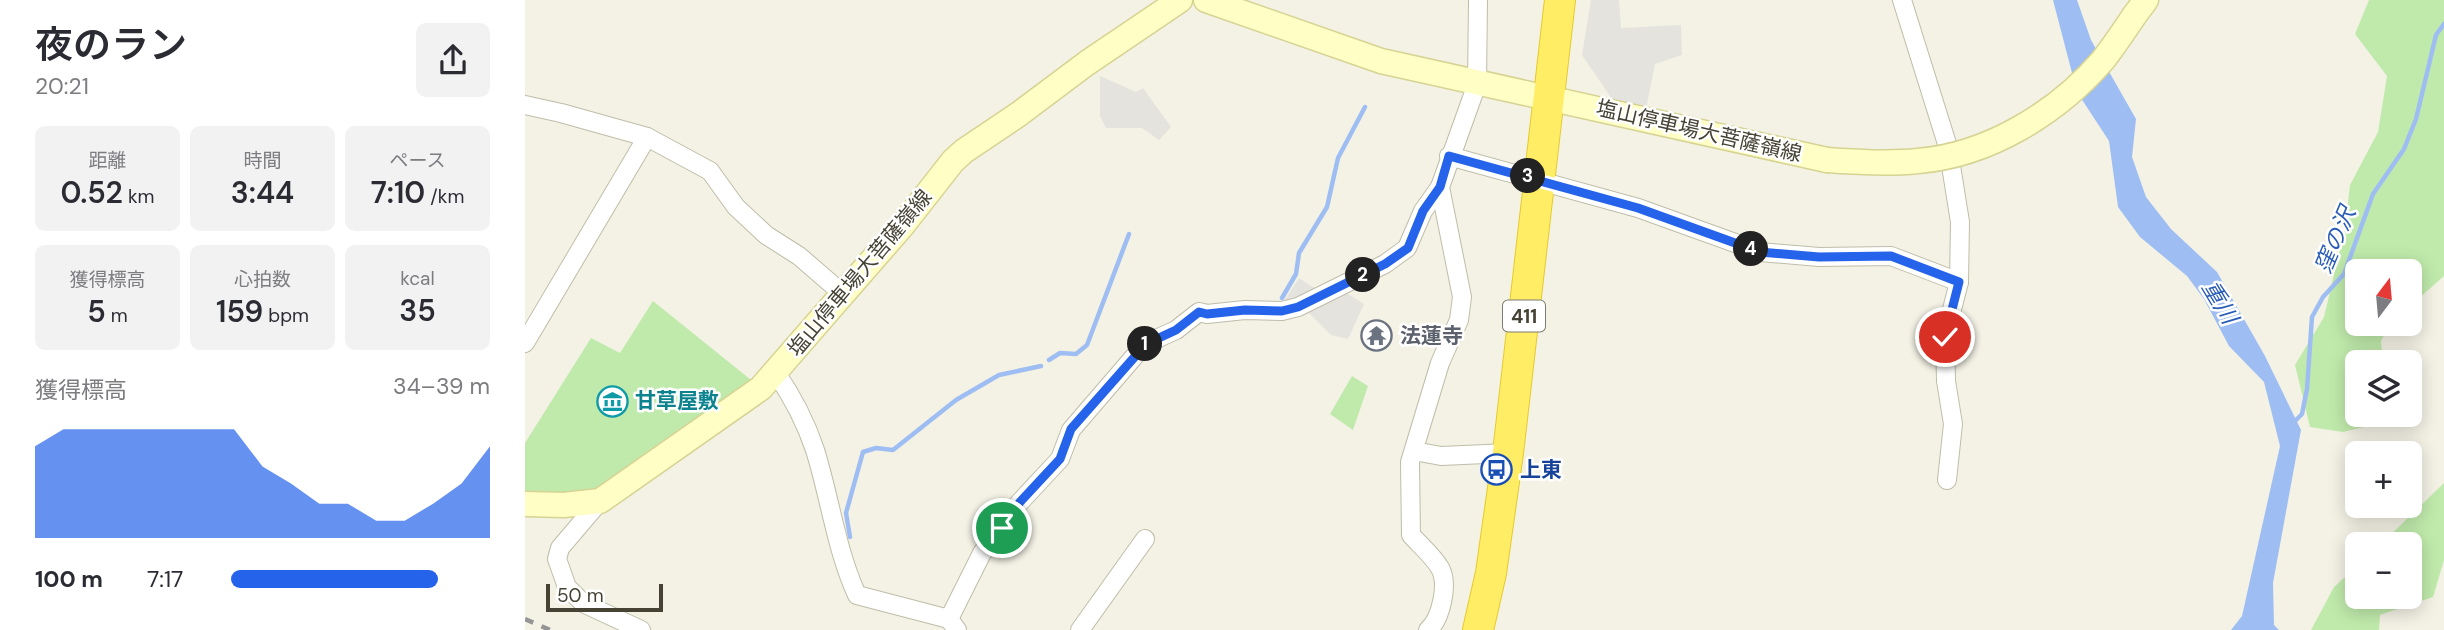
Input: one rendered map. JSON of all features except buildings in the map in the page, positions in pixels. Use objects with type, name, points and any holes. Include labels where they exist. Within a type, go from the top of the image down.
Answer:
[{"type":"highway","name":"411","points":[[1478,630],[1491,573],[1508,453],[1560,0]]},
{"type":"main road","name":"塩山停車場大菩薩嶺線","points":[[525,504],[564,505],[600,501],[761,388],[843,295],[953,161],[1155,15],[1181,0]]},
{"type":"main road","name":"塩山停車場大菩薩嶺線","points":[[1206,0],[1381,61],[1477,84],[1650,119],[1756,145],[1827,159],[1874,163],[1920,161],[1962,152],[1991,142],[2038,117],[2067,95],[2103,60],[2140,8]]},
{"type":"street","points":[[776,373],[790,394],[814,448],[846,570],[857,595],[953,624],[982,553],[1020,502],[1060,459],[1071,429],[1146,344],[1176,330],[1199,312],[1282,311],[1298,307],[1385,264],[1408,248],[1423,211],[1440,187],[1477,84],[1478,0]]},
{"type":"street","points":[[1902,0],[1948,148],[1960,222],[1959,282],[1945,337],[1946,381],[1953,424],[1947,480]]},
{"type":"street","points":[[525,105],[647,137],[710,171],[736,207],[843,295]]},
{"type":"street","points":[[525,343],[532,314],[647,137]]},
{"type":"street","points":[[1449,156],[1638,208],[1760,252],[1819,257],[1891,256],[1959,282]]},
{"type":"street","points":[[1428,630],[1439,614],[1443,586],[1441,570],[1411,535],[1410,462],[1440,363],[1459,320],[1461,297],[1440,187]]},
{"type":"street","points":[[1414,451],[1441,456],[1508,453]]},
{"type":"street","points":[[600,501],[560,548],[558,559],[567,587],[583,603],[641,630]]},
{"type":"street","points":[[1080,630],[1145,539]]},
{"type":"green space","points":[[2369,0],[2444,0],[2444,276],[2422,295],[2422,259],[2345,259],[2345,336],[2384,336],[2382,350],[2345,350],[2345,427],[2364,427],[2343,432],[2310,427],[2295,365],[2324,317],[2345,228],[2350,185],[2378,132],[2387,76],[2355,34]]},
{"type":"green space","points":[[653,301],[761,388],[613,493],[525,504],[525,443],[591,338],[620,353]]},
{"type":"green space","points":[[1352,376],[1368,386],[1353,430],[1330,414]]},
{"type":"green space","points":[[2444,483],[2444,560],[2433,597],[2422,601],[2422,532],[2393,532],[2408,518],[2422,518],[2422,504]]},
{"type":"green space","points":[[2345,577],[2345,609],[2398,609],[2380,615],[2379,630],[2311,630],[2334,587]]},
{"type":"shaded area","points":[[1591,0],[1619,0],[1621,28],[1681,25],[1682,55],[1655,64],[1646,109],[1614,102],[1582,55]]},
{"type":"shaded area","points":[[1100,76],[1136,92],[1143,88],[1171,127],[1159,140],[1142,128],[1106,128],[1100,116]]},
{"type":"shaded area","points":[[1299,278],[1316,289],[1281,306]]},
{"type":"shaded area","points":[[1345,292],[1364,304],[1348,339],[1331,335],[1304,308]]},
{"type":"water","name":"重川","points":[[2053,0],[2077,0],[2091,40],[2136,119],[2132,157],[2146,197],[2171,229],[2217,272],[2265,356],[2301,430],[2273,583],[2274,625],[2279,630],[2231,630],[2242,616],[2280,446],[2264,382],[2229,346],[2204,299],[2187,276],[2140,237],[2118,207],[2109,141],[2077,92]]},
{"type":"waterway","name":"窪の沢","points":[[2293,423],[2302,414],[2307,389],[2312,317],[2323,297],[2344,274],[2373,194],[2404,149],[2416,119],[2436,35],[2444,24]]},
{"type":"waterway","points":[[1282,298],[1296,274],[1299,253],[1327,207],[1338,158],[1365,107]]},
{"type":"waterway","points":[[1049,360],[1060,353],[1076,354],[1087,345],[1129,234]]},
{"type":"waterway","points":[[850,537],[846,513],[863,452],[876,448],[893,450],[956,400],[999,375],[1041,366]]},
{"type":"railway","points":[[525,619],[550,630]]},
{"type":"place","name":"法蓮寺","points":[[1377,336]]},
{"type":"place","name":"甘草屋敷","points":[[612,401]]},
{"type":"place","name":"上東","points":[[1497,470]]},
{"type":"route","points":[[1002,528],[1020,502],[1060,459],[1071,429],[1146,344],[1176,330],[1199,312],[1282,311],[1298,307],[1385,264],[1408,248],[1423,211],[1440,187],[1449,156],[1638,208],[1760,252],[1819,257],[1891,256],[1959,282],[1945,337]]}]
